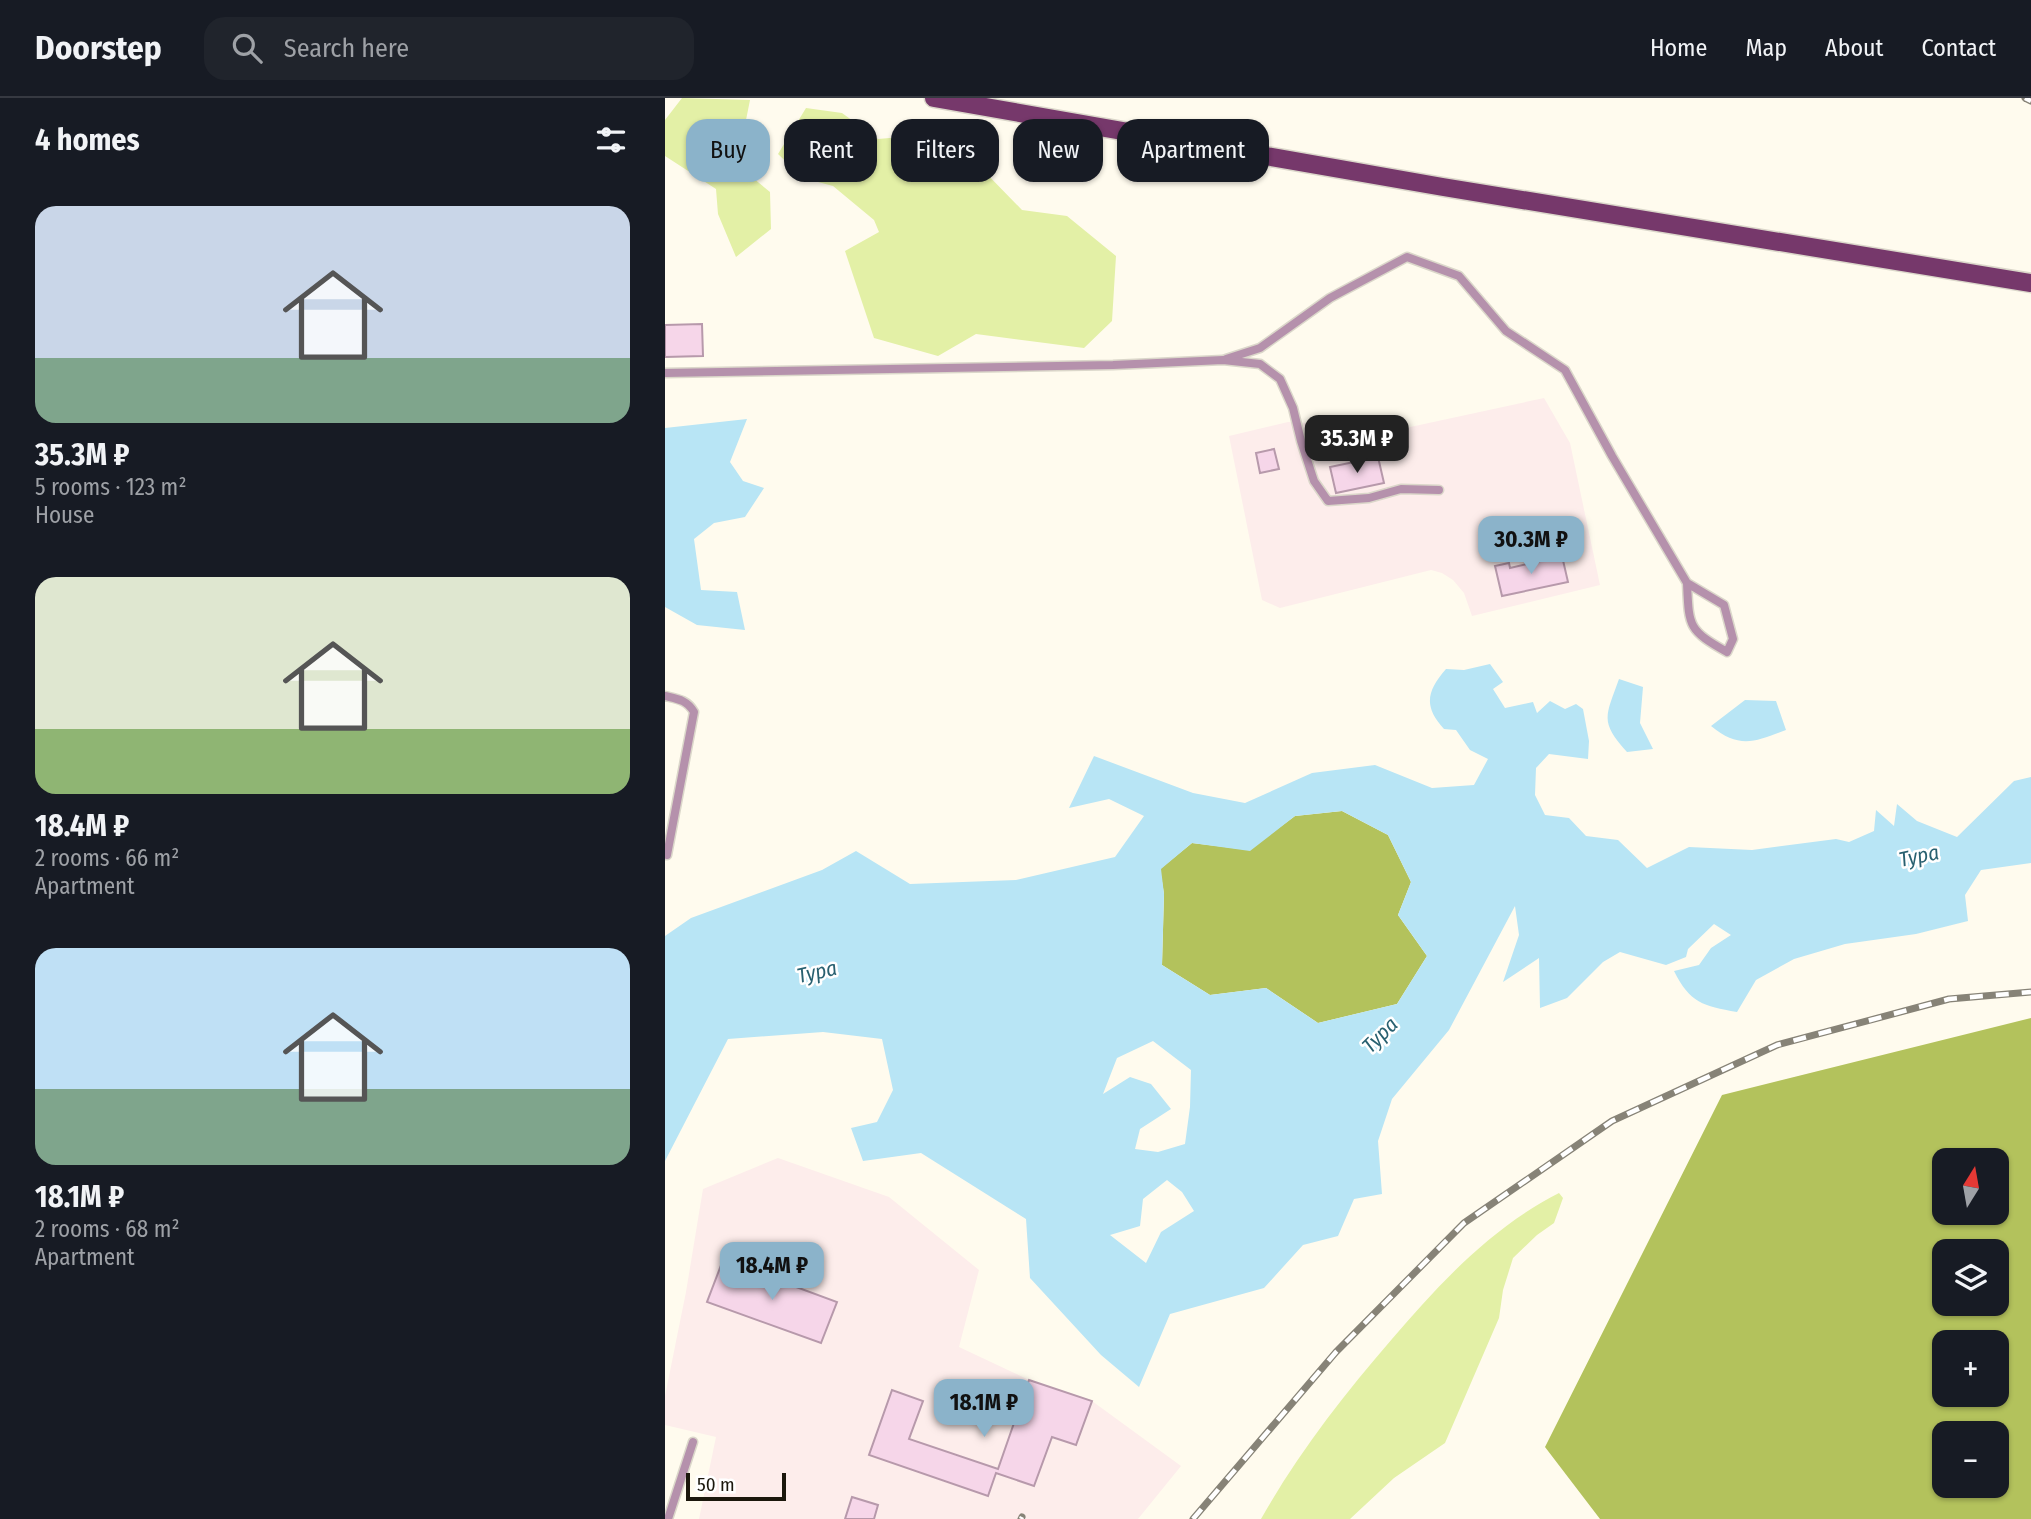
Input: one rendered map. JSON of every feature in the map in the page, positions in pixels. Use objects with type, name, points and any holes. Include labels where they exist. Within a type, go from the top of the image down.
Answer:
[{"type":"main road","points":[[934,98],[1604,214],[2031,284]]},
{"type":"lane","points":[[1223,359],[1260,348],[1330,298],[1407,257],[1459,276],[1506,331],[1566,370],[1612,456],[1687,583],[1724,605],[1733,639],[1727,652],[1702,638],[1688,618],[1687,583]]},
{"type":"lane","points":[[665,373],[1100,366],[1223,359],[1259,364],[1280,379],[1293,408],[1314,481],[1328,501],[1369,498],[1401,489],[1439,490]]},
{"type":"lane","points":[[665,696],[682,700],[689,704],[694,712],[667,855]]},
{"type":"lane","points":[[668,1519],[693,1442]]},
{"type":"shaded area","points":[[1544,398],[1570,443],[1600,585],[1472,616],[1464,593],[1453,580],[1431,570],[1280,608],[1262,600],[1229,436],[1288,422],[1307,423],[1313,448]]},
{"type":"shaded area","points":[[778,1158],[889,1197],[979,1270],[959,1347],[1029,1380],[1092,1401],[1181,1466],[1138,1519],[699,1519],[716,1437],[665,1425],[665,1396],[703,1189]]},
{"type":"green space","points":[[682,98],[750,100],[746,119],[686,119],[686,170],[665,156],[665,120]]},
{"type":"green space","points":[[806,108],[842,113],[850,119],[799,119]]},
{"type":"green space","points":[[877,138],[891,138],[891,182],[995,182],[1022,210],[1067,216],[1116,256],[1112,321],[1084,348],[976,334],[938,356],[874,338],[845,251],[879,232],[874,220],[833,186],[818,182],[877,182]]},
{"type":"green space","points":[[784,144],[784,160],[778,154]]},
{"type":"green space","points":[[705,182],[758,182],[770,192],[771,229],[736,257],[718,214],[716,189]]},
{"type":"green space","points":[[1342,811],[1388,835],[1411,882],[1398,915],[1427,956],[1397,1004],[1318,1023],[1266,988],[1210,995],[1162,965],[1164,894],[1160,869],[1192,843],[1249,850],[1295,816]]},
{"type":"green space","points":[[2031,1018],[2031,1519],[1600,1519],[1545,1447],[1722,1095]]},
{"type":"green space","points":[[1559,1193],[1563,1198],[1554,1223],[1513,1258],[1503,1290],[1499,1318],[1445,1443],[1394,1478],[1350,1519],[1261,1519],[1322,1426],[1429,1297],[1490,1239]]},
{"type":"water","points":[[747,419],[730,462],[743,481],[764,488],[745,517],[714,523],[694,539],[701,590],[737,592],[745,630],[697,625],[665,607],[665,428]]},
{"type":"water","name":"Тура","points":[[1490,664],[1503,682],[1493,689],[1505,708],[1533,702],[1537,713],[1550,701],[1565,709],[1576,704],[1583,709],[1589,741],[1588,759],[1549,754],[1536,768],[1535,795],[1545,815],[1569,818],[1586,836],[1618,840],[1647,868],[1689,847],[1752,850],[1836,839],[1849,842],[1874,831],[1876,810],[1894,826],[1897,804],[1917,821],[1957,837],[2014,781],[2031,777],[2031,863],[1981,870],[1965,895],[1968,921],[1916,934],[1845,944],[1794,959],[1756,980],[1737,1012],[1715,1008],[1699,1001],[1686,990],[1674,971],[1699,965],[1711,948],[1731,935],[1714,924],[1688,949],[1686,957],[1666,965],[1620,952],[1603,962],[1567,998],[1540,1008],[1539,958],[1503,982],[1519,935],[1515,906],[1449,1030],[1392,1099],[1378,1141],[1382,1194],[1354,1199],[1338,1236],[1303,1245],[1264,1288],[1170,1314],[1139,1387],[1101,1355],[1030,1278],[1026,1219],[921,1153],[863,1161],[851,1128],[877,1122],[893,1090],[882,1039],[823,1032],[728,1039],[665,1161],[665,936],[691,918],[822,870],[856,851],[910,884],[1016,880],[1115,857],[1144,816],[1109,799],[1069,808],[1094,756],[1193,793],[1245,803],[1312,773],[1375,765],[1432,788],[1474,785],[1488,759],[1470,750],[1456,730],[1444,729],[1430,706],[1431,692],[1446,669],[1464,670]],"holes":[[[1342,811],[1388,835],[1411,882],[1398,915],[1427,956],[1397,1004],[1318,1023],[1266,988],[1210,995],[1162,965],[1164,894],[1161,869],[1192,843],[1250,851],[1295,816]],[[1153,1041],[1191,1070],[1185,1144],[1158,1152],[1135,1149],[1140,1129],[1171,1109],[1151,1084],[1130,1077],[1103,1094],[1117,1058]],[[1167,1180],[1182,1192],[1194,1211],[1161,1232],[1146,1263],[1110,1235],[1140,1226],[1143,1199]]]},
{"type":"water","points":[[1619,679],[1643,687],[1640,723],[1653,749],[1627,752],[1612,733],[1608,710]]},
{"type":"water","points":[[1745,700],[1776,701],[1786,730],[1765,738],[1739,741],[1711,726]]},
{"type":"building","points":[[702,324],[703,356],[665,357],[665,325]]},
{"type":"building","points":[[1274,449],[1279,469],[1260,473],[1256,453]]},
{"type":"building","points":[[1378,457],[1384,483],[1336,493],[1330,467]]},
{"type":"building","points":[[1562,556],[1568,582],[1502,596],[1495,566],[1509,563],[1510,568]]},
{"type":"building","points":[[723,1260],[837,1302],[821,1343],[707,1302]]},
{"type":"building","points":[[1029,1380],[1092,1401],[1076,1445],[1052,1437],[1034,1486],[996,1473],[988,1496],[869,1455],[892,1390],[923,1401],[909,1439],[998,1469]]},
{"type":"building","points":[[852,1497],[878,1505],[874,1519],[845,1519]]},
{"type":"railway","points":[[2025,98],[2031,101]]},
{"type":"railway","points":[[1193,1519],[1336,1352],[1464,1223],[1612,1121],[1777,1045],[1949,999],[2031,992]]}]
